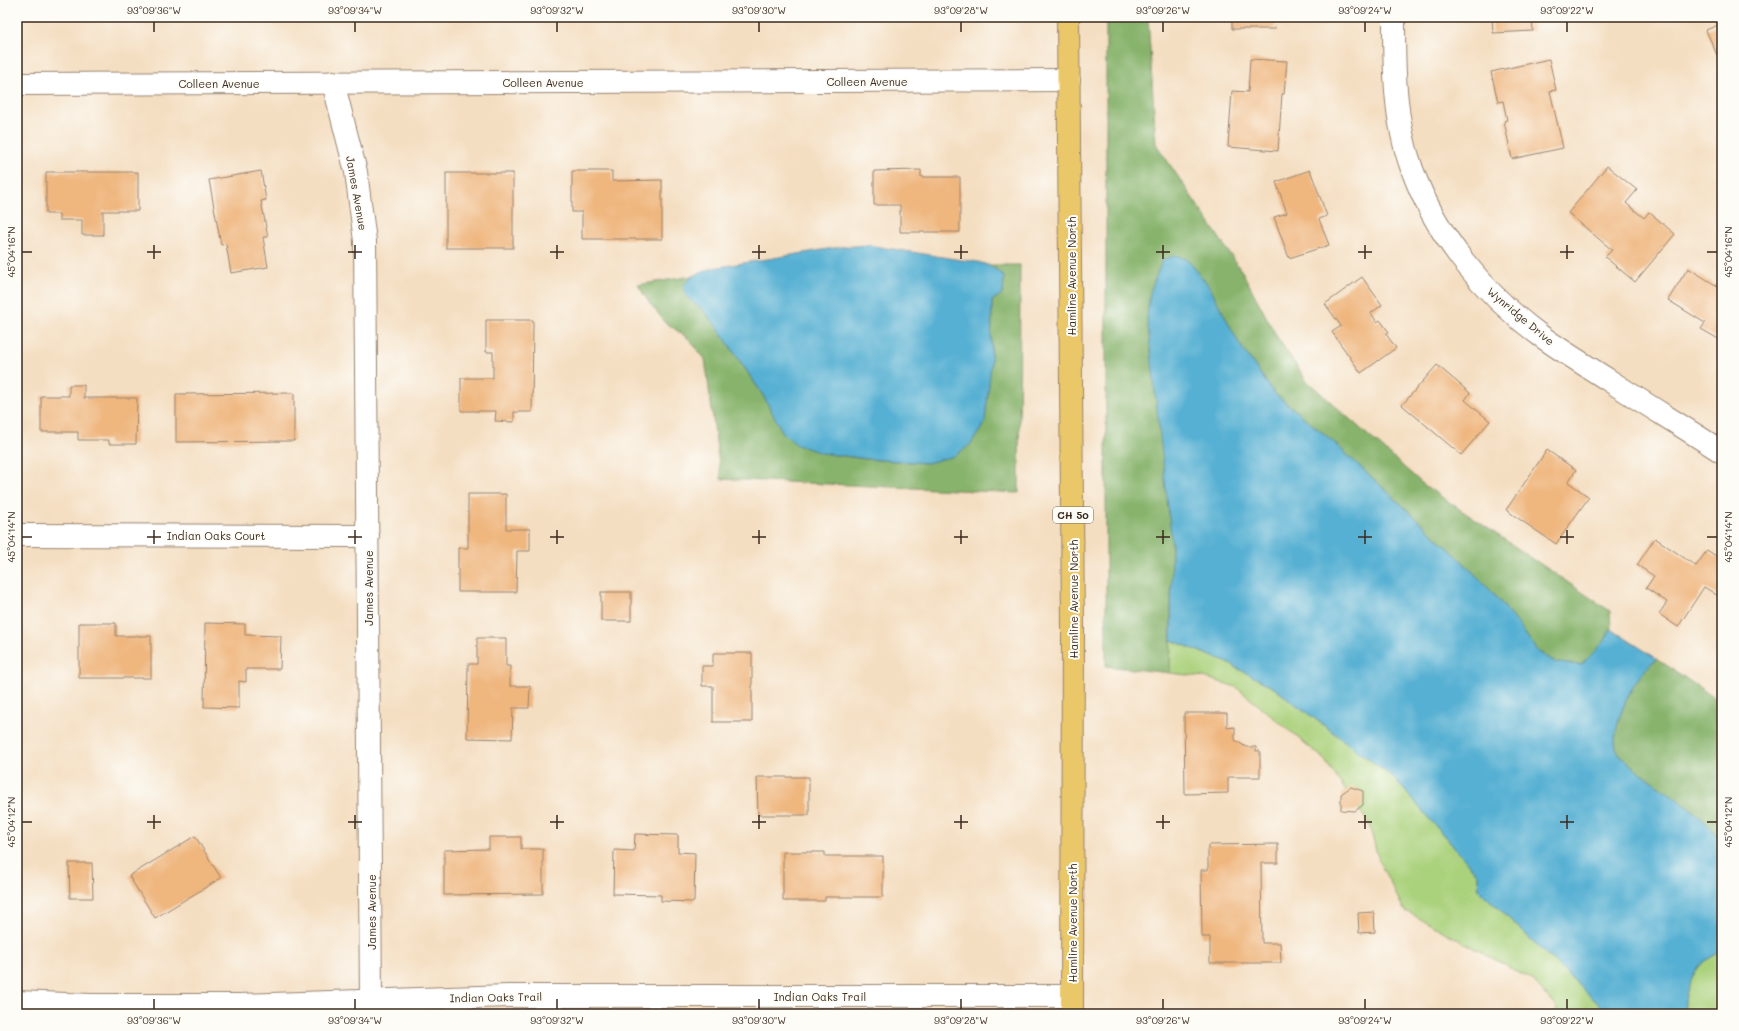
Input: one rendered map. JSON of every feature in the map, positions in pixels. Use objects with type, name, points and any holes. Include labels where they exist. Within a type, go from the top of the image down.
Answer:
[{"type":"main road","name":"Hamline Avenue North","points":[[1068,17],[1073,619],[1072,1005]]},
{"type":"street","name":"Wynridge Drive","points":[[1394,17],[1394,64],[1400,122],[1411,169],[1434,220],[1467,266],[1497,299],[1541,336],[1722,452]]},
{"type":"street","name":"Colleen Avenue","points":[[17,84],[1069,80]]},
{"type":"street","name":"James Avenue","points":[[333,82],[356,172],[365,241],[371,1001]]},
{"type":"street","name":"Indian Oaks Court","points":[[17,535],[368,536]]},
{"type":"street","name":"Indian Oaks Trail","points":[[17,1002],[91,1005],[240,1005],[508,996],[1072,1005]]},
{"type":"green space","points":[[1106,17],[1148,17],[1156,144],[1243,273],[1277,337],[1306,380],[1424,485],[1610,611],[1611,629],[1604,642],[1581,665],[1557,663],[1537,651],[1520,626],[1491,591],[1456,555],[1329,438],[1274,393],[1240,345],[1172,544],[1170,673],[1106,666]]},
{"type":"green space","points":[[988,265],[1020,265],[1019,493],[721,479],[705,359],[689,339],[665,322],[648,301],[638,285],[692,276],[684,286],[691,301],[702,309],[715,324],[763,395],[773,414],[822,453],[867,459],[927,463],[991,364],[992,301],[1003,293],[1004,277],[997,270]]},
{"type":"green space","points":[[1171,640],[1226,662],[1274,688],[1394,778],[1478,875],[1479,890],[1603,1008],[1605,1014],[1559,1014],[1554,1004],[1534,981],[1404,910],[1379,861],[1369,824],[1323,758],[1236,687],[1204,677],[1170,673]]},
{"type":"green space","points":[[1656,658],[1722,703],[1722,843],[1707,824],[1695,813],[1634,767],[1619,754],[1616,748],[1616,732],[1625,702],[1638,679]]},
{"type":"green space","points":[[1722,951],[1722,1014],[1685,1014],[1685,1000],[1692,977],[1706,960]]},
{"type":"water","points":[[868,245],[979,262],[995,269],[1004,277],[1003,293],[992,301],[991,364],[985,423],[971,444],[955,456],[927,463],[867,459],[822,453],[797,445],[783,433],[763,395],[715,324],[702,309],[691,301],[685,294],[683,286],[692,276],[713,268],[840,247]]},
{"type":"water","points":[[1175,255],[1187,259],[1209,286],[1240,345],[1274,393],[1329,438],[1456,555],[1491,591],[1520,626],[1537,651],[1557,663],[1581,665],[1604,642],[1611,629],[1656,658],[1638,679],[1625,702],[1616,732],[1616,748],[1619,754],[1634,767],[1696,813],[1713,830],[1722,843],[1722,951],[1706,960],[1692,977],[1685,1000],[1685,1014],[1605,1014],[1603,1008],[1479,890],[1478,875],[1394,778],[1274,688],[1226,662],[1171,640],[1172,544],[1147,318],[1150,292],[1162,261]]},
{"type":"building","points":[[1232,17],[1276,17],[1276,20],[1274,20],[1275,29],[1232,29]]},
{"type":"building","points":[[1492,17],[1532,17],[1533,31],[1493,33]]},
{"type":"building","points":[[1714,17],[1722,17],[1722,53],[1717,55],[1706,30],[1718,25]]},
{"type":"building","points":[[1250,59],[1287,61],[1284,94],[1282,94],[1278,151],[1228,147],[1232,91],[1248,92]]},
{"type":"building","points":[[1549,59],[1556,90],[1550,91],[1563,148],[1512,159],[1504,121],[1507,120],[1503,101],[1498,102],[1491,72]]},
{"type":"building","points":[[1607,166],[1637,190],[1626,203],[1644,218],[1649,212],[1675,234],[1635,282],[1605,257],[1612,250],[1568,213]]},
{"type":"building","points":[[921,170],[921,177],[960,177],[960,232],[900,232],[900,205],[874,205],[874,171]]},
{"type":"building","points":[[1310,170],[1327,216],[1319,219],[1329,245],[1289,258],[1274,217],[1287,213],[1276,182]]},
{"type":"building","points":[[261,171],[266,200],[261,201],[268,237],[263,237],[268,267],[231,273],[226,244],[221,245],[209,180]]},
{"type":"building","points":[[572,171],[612,171],[612,181],[662,180],[662,239],[582,239],[582,212],[572,212]]},
{"type":"building","points":[[46,172],[138,172],[138,211],[103,211],[103,235],[82,235],[82,220],[59,220],[59,214],[46,214]]},
{"type":"building","points":[[446,173],[513,173],[513,248],[446,248]]},
{"type":"building","points":[[1688,268],[1722,289],[1722,341],[1701,329],[1705,323],[1668,300]]},
{"type":"building","points":[[1362,277],[1382,305],[1371,313],[1377,322],[1380,320],[1389,332],[1386,334],[1396,348],[1361,373],[1332,332],[1341,326],[1325,304]]},
{"type":"building","points":[[486,320],[533,320],[532,412],[514,412],[514,422],[495,421],[496,411],[461,411],[461,378],[493,378],[493,352],[486,352]]},
{"type":"building","points":[[1437,365],[1470,393],[1465,400],[1490,421],[1461,455],[1402,405]]},
{"type":"building","points":[[69,385],[84,385],[84,398],[137,398],[136,444],[109,444],[109,440],[78,440],[78,432],[41,432],[41,396],[69,396]]},
{"type":"building","points":[[294,393],[294,441],[176,442],[176,394]]},
{"type":"building","points":[[1547,450],[1576,470],[1568,482],[1589,497],[1556,544],[1506,510]]},
{"type":"building","points":[[468,494],[506,494],[506,529],[530,529],[530,551],[517,551],[516,592],[458,592],[458,548],[468,548]]},
{"type":"building","points":[[1655,538],[1696,566],[1707,550],[1722,560],[1722,594],[1720,597],[1704,587],[1678,627],[1659,614],[1667,602],[1646,588],[1654,576],[1637,565]]},
{"type":"building","points":[[601,592],[631,592],[631,621],[601,621]]},
{"type":"building","points":[[79,623],[116,623],[116,636],[151,636],[151,678],[79,678]]},
{"type":"building","points":[[205,623],[245,624],[245,635],[281,636],[280,669],[246,669],[246,682],[239,681],[239,708],[204,707]]},
{"type":"building","points":[[477,638],[506,638],[506,666],[510,666],[510,686],[530,686],[529,708],[513,708],[512,739],[467,738],[468,664],[477,664]]},
{"type":"building","points":[[713,653],[752,653],[752,722],[713,722],[713,686],[702,686],[702,666],[713,666]]},
{"type":"building","points":[[1184,713],[1227,713],[1227,728],[1235,727],[1235,740],[1246,747],[1256,747],[1256,751],[1260,751],[1260,777],[1228,777],[1228,793],[1185,794]]},
{"type":"building","points":[[757,777],[809,777],[809,815],[758,815]]},
{"type":"building","points":[[1351,787],[1363,791],[1363,805],[1355,811],[1341,810],[1341,794]]},
{"type":"building","points":[[635,834],[678,835],[678,852],[695,853],[694,902],[661,901],[661,895],[613,894],[614,850],[634,851]]},
{"type":"building","points":[[195,836],[221,878],[155,918],[129,876]]},
{"type":"building","points":[[489,837],[521,837],[521,849],[543,849],[543,894],[444,895],[444,850],[489,849]]},
{"type":"building","points":[[1278,844],[1278,863],[1261,863],[1262,943],[1280,943],[1281,963],[1210,963],[1210,937],[1202,937],[1201,870],[1208,870],[1208,845]]},
{"type":"building","points":[[783,852],[825,852],[825,856],[883,856],[883,897],[825,897],[825,901],[783,901]]},
{"type":"building","points":[[69,863],[92,863],[93,898],[70,898]]},
{"type":"building","points":[[1374,912],[1375,932],[1359,933],[1358,913]]}]
